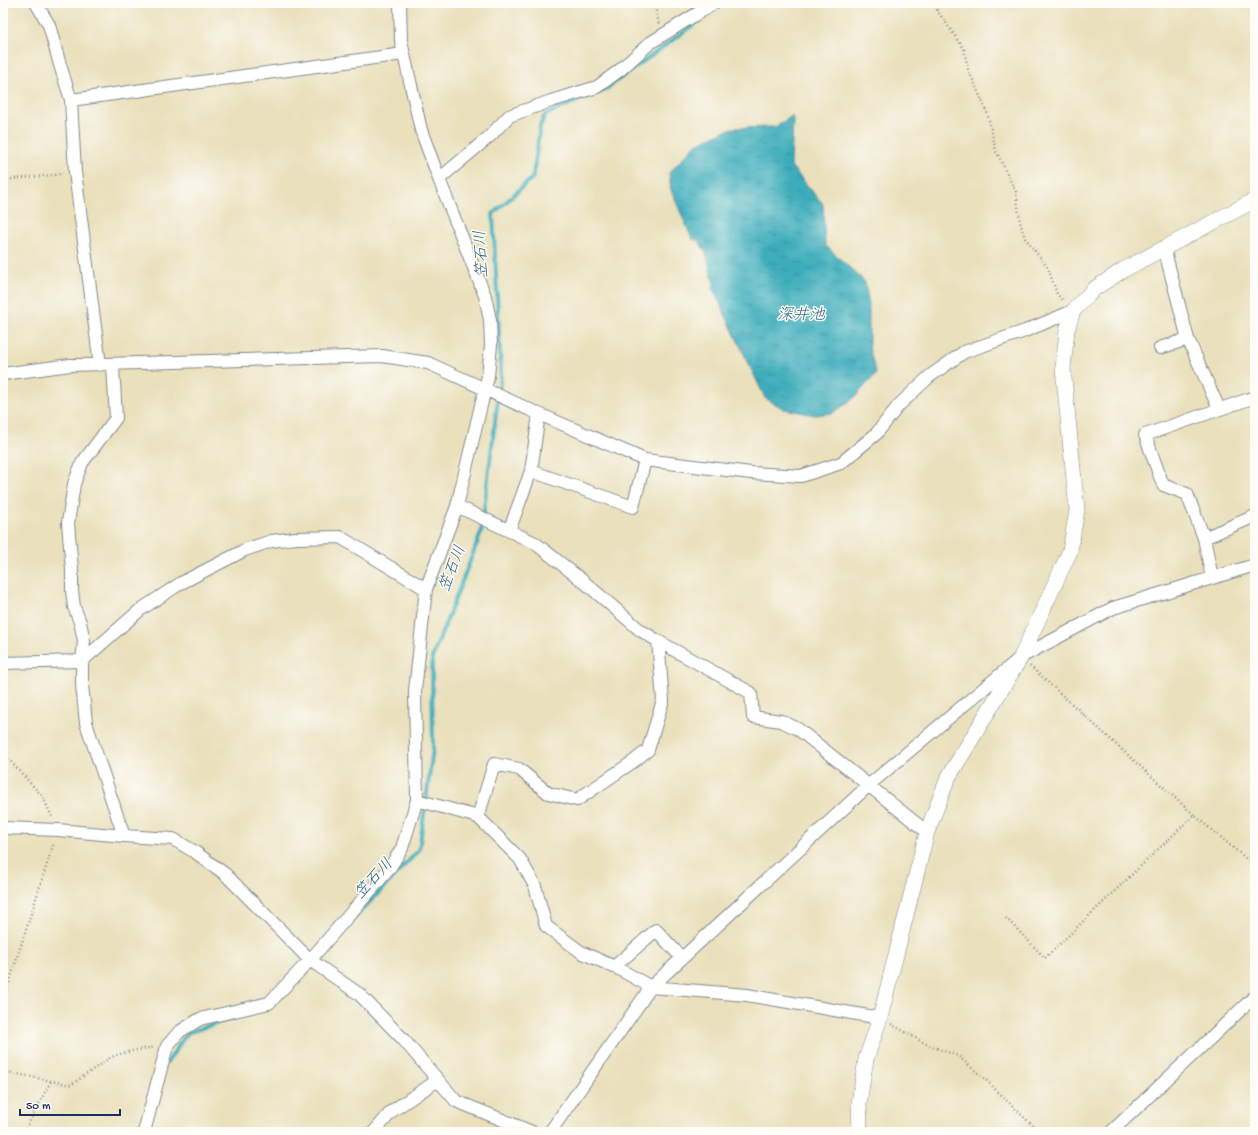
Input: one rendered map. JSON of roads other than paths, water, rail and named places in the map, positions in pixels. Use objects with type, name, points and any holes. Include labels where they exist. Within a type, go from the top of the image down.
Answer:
[{"type":"street","points":[[36,3],[49,25],[60,65],[72,100],[75,172],[100,366]]},
{"type":"street","points":[[144,1132],[167,1046],[179,1032],[200,1019],[269,1003],[310,960],[389,869],[402,848],[418,800],[415,691],[426,589],[457,506],[488,376],[491,345],[490,320],[485,296],[421,130],[403,54],[401,41],[400,3]]},
{"type":"street","points":[[439,179],[490,136],[509,116],[597,87],[620,70],[650,44],[714,3]]},
{"type":"street","points":[[72,100],[403,54]]},
{"type":"street","points":[[3,374],[70,366],[382,356],[428,363],[538,414],[645,460],[751,473],[801,476],[841,463],[876,434],[899,405],[930,376],[964,352],[1025,331],[1073,311],[1094,289],[1123,270],[1255,200]]},
{"type":"street","points":[[1164,248],[1188,339],[1219,409]]},
{"type":"street","points":[[860,1132],[859,1103],[861,1080],[866,1059],[880,1018],[927,832],[948,778],[1021,657],[1070,551],[1077,510],[1062,368],[1067,330],[1073,311]]},
{"type":"street","points":[[1160,348],[1188,339]]},
{"type":"street","points":[[113,365],[116,418],[82,463],[74,484],[68,523],[74,607],[80,622],[84,641],[82,685],[86,723],[124,836]]},
{"type":"street","points":[[1212,578],[1204,538],[1188,494],[1163,485],[1145,435],[1255,397]]},
{"type":"street","points":[[509,531],[531,471],[538,414]]},
{"type":"street","points":[[531,471],[633,507],[645,460]]},
{"type":"street","points":[[457,506],[535,543],[640,630],[752,693],[753,717],[781,721],[798,729],[927,832]]},
{"type":"street","points":[[1204,538],[1255,516]]},
{"type":"street","points":[[3,663],[82,661],[140,610],[181,583],[245,550],[271,541],[296,538],[340,537],[426,589]]},
{"type":"street","points":[[550,1132],[651,987],[869,785],[1021,657],[1113,608],[1255,565]]},
{"type":"street","points":[[478,817],[494,764],[519,768],[548,793],[577,800],[648,750],[663,700],[658,641]]},
{"type":"street","points":[[418,800],[478,817],[520,859],[535,886],[546,926],[581,952],[614,967],[651,987],[747,996],[880,1018]]},
{"type":"street","points":[[3,828],[58,830],[174,839],[225,874],[310,960],[360,994],[402,1038],[456,1100],[532,1132]]},
{"type":"street","points":[[614,967],[656,930],[682,958]]},
{"type":"street","points":[[1111,1132],[1253,998],[1255,999]]},
{"type":"street","points":[[374,1132],[392,1110],[438,1080]]},
{"type":"water","name":"深井池","points":[[792,116],[791,166],[823,204],[825,245],[865,282],[869,304],[869,347],[876,374],[854,398],[833,413],[815,415],[784,409],[765,398],[713,289],[714,284],[706,253],[698,240],[692,239],[671,190],[669,173],[696,144],[732,128],[775,127]]},
{"type":"waterway","name":"笠石川","points":[[346,927],[419,850],[433,749],[432,658],[481,533],[501,375],[493,214],[533,177],[540,126],[545,115],[606,89],[723,3]]},
{"type":"waterway","name":"笠石川","points":[[167,1063],[187,1033],[238,1016]]}]
